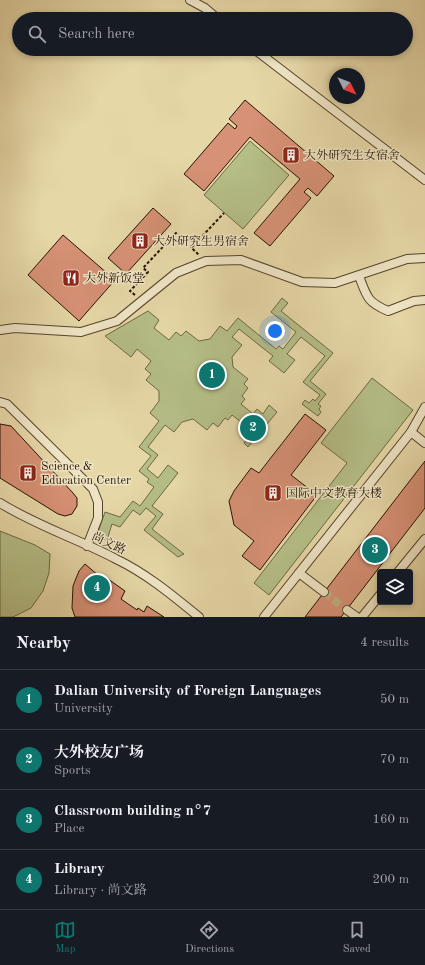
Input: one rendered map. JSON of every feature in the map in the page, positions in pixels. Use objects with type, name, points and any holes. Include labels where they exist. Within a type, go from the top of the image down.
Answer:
[{"type":"street","points":[[190,0],[210,12]]},
{"type":"street","points":[[263,56],[425,180]]},
{"type":"street","points":[[0,330],[15,328],[81,332],[117,321],[176,273],[206,261],[241,260],[302,282],[335,283],[360,276],[407,259],[425,258]]},
{"type":"street","points":[[360,276],[367,296],[375,305],[388,311],[414,301],[425,300]]},
{"type":"street","points":[[0,402],[7,404],[93,489],[98,502],[98,518],[88,546]]},
{"type":"street","points":[[264,617],[410,432],[425,407]]},
{"type":"street","points":[[410,432],[425,444]]},
{"type":"street","name":"尚文路","points":[[0,504],[22,517],[116,559],[153,580],[199,617]]},
{"type":"street","points":[[400,569],[425,539]]},
{"type":"street","points":[[299,572],[324,592]]},
{"type":"street","points":[[362,617],[377,598]]},
{"type":"street","points":[[346,610],[357,617]]},
{"type":"path","points":[[192,248],[224,213]]},
{"type":"path","points":[[142,302],[130,291],[148,272],[143,268],[176,233],[198,254],[200,264]]},
{"type":"green space","points":[[250,141],[289,175],[243,229],[204,195]]},
{"type":"green space","points":[[282,298],[288,303],[281,311],[333,353],[310,381],[326,394],[318,404],[321,406],[319,409],[321,412],[318,416],[302,404],[305,400],[309,403],[313,399],[315,401],[320,395],[303,382],[325,356],[301,337],[287,354],[295,360],[284,373],[269,361],[273,356],[239,329],[232,337],[242,345],[232,357],[233,367],[248,379],[244,384],[248,388],[242,396],[245,399],[241,404],[253,414],[257,409],[263,414],[269,405],[277,412],[248,447],[244,443],[249,436],[242,430],[245,425],[232,415],[228,420],[225,418],[218,427],[213,423],[207,430],[193,419],[182,422],[174,432],[165,425],[148,447],[158,455],[147,469],[158,478],[168,465],[178,473],[152,506],[163,514],[152,529],[184,554],[178,557],[144,530],[156,516],[146,508],[140,515],[133,510],[120,527],[112,524],[107,540],[100,538],[98,536],[98,532],[105,512],[120,517],[133,501],[140,506],[154,487],[147,482],[149,479],[139,471],[151,456],[139,447],[159,421],[150,413],[159,401],[159,391],[146,380],[151,374],[145,369],[151,361],[137,349],[131,357],[105,336],[148,311],[159,320],[154,328],[169,340],[176,332],[181,336],[186,331],[199,341],[210,339],[220,326],[227,331],[238,318],[276,349],[279,346],[283,349],[296,332],[271,312]]},
{"type":"green space","points":[[372,378],[413,410],[269,595],[254,583],[347,463],[321,443]]},
{"type":"green space","points":[[0,531],[35,545],[50,554],[49,573],[43,591],[31,608],[13,617],[0,617]]},
{"type":"building","name":"大外研究生女宿舍","points":[[245,100],[334,176],[317,196],[308,188],[304,192],[311,198],[270,246],[254,233],[300,179],[250,137],[204,191],[184,174],[228,123],[235,129],[237,126],[229,119]]},
{"type":"building","name":"大外研究生男宿舍","points":[[153,208],[171,224],[126,274],[108,258]]},
{"type":"building","name":"大外新饭堂","points":[[63,235],[115,280],[79,321],[28,275]]},
{"type":"building","name":"国际中文教育大楼","points":[[305,414],[326,430],[291,475],[317,495],[260,570],[242,556],[254,541],[234,525],[229,501],[234,491],[251,468],[259,473]]},
{"type":"building","name":"Science & Education Center","points":[[0,424],[11,426],[77,498],[77,506],[72,514],[65,516],[58,514],[0,478]]},
{"type":"building","points":[[425,461],[425,508],[341,617],[305,617]]},
{"type":"building","points":[[85,564],[106,582],[108,579],[125,591],[121,599],[137,610],[138,608],[144,612],[147,606],[164,617],[75,617],[72,608],[73,586],[79,571]]},
{"type":"tunnel","points":[[324,592],[347,610]]},
{"type":"place","name":"大外研究生女宿舍","points":[[291,155]]},
{"type":"place","name":"大外研究生男宿舍","points":[[140,241]]},
{"type":"place","name":"大外新饭堂","points":[[71,278]]},
{"type":"place","name":"Dalian University of Foreign Languages","points":[[212,375]]},
{"type":"place","name":"大外校友广场","points":[[253,428]]},
{"type":"place","name":"Science & Education Center","points":[[28,473]]},
{"type":"place","name":"国际中文教育大楼","points":[[273,493]]},
{"type":"place","name":"Classroom building n°7","points":[[375,550]]},
{"type":"place","name":"Library","points":[[97,588]]}]
